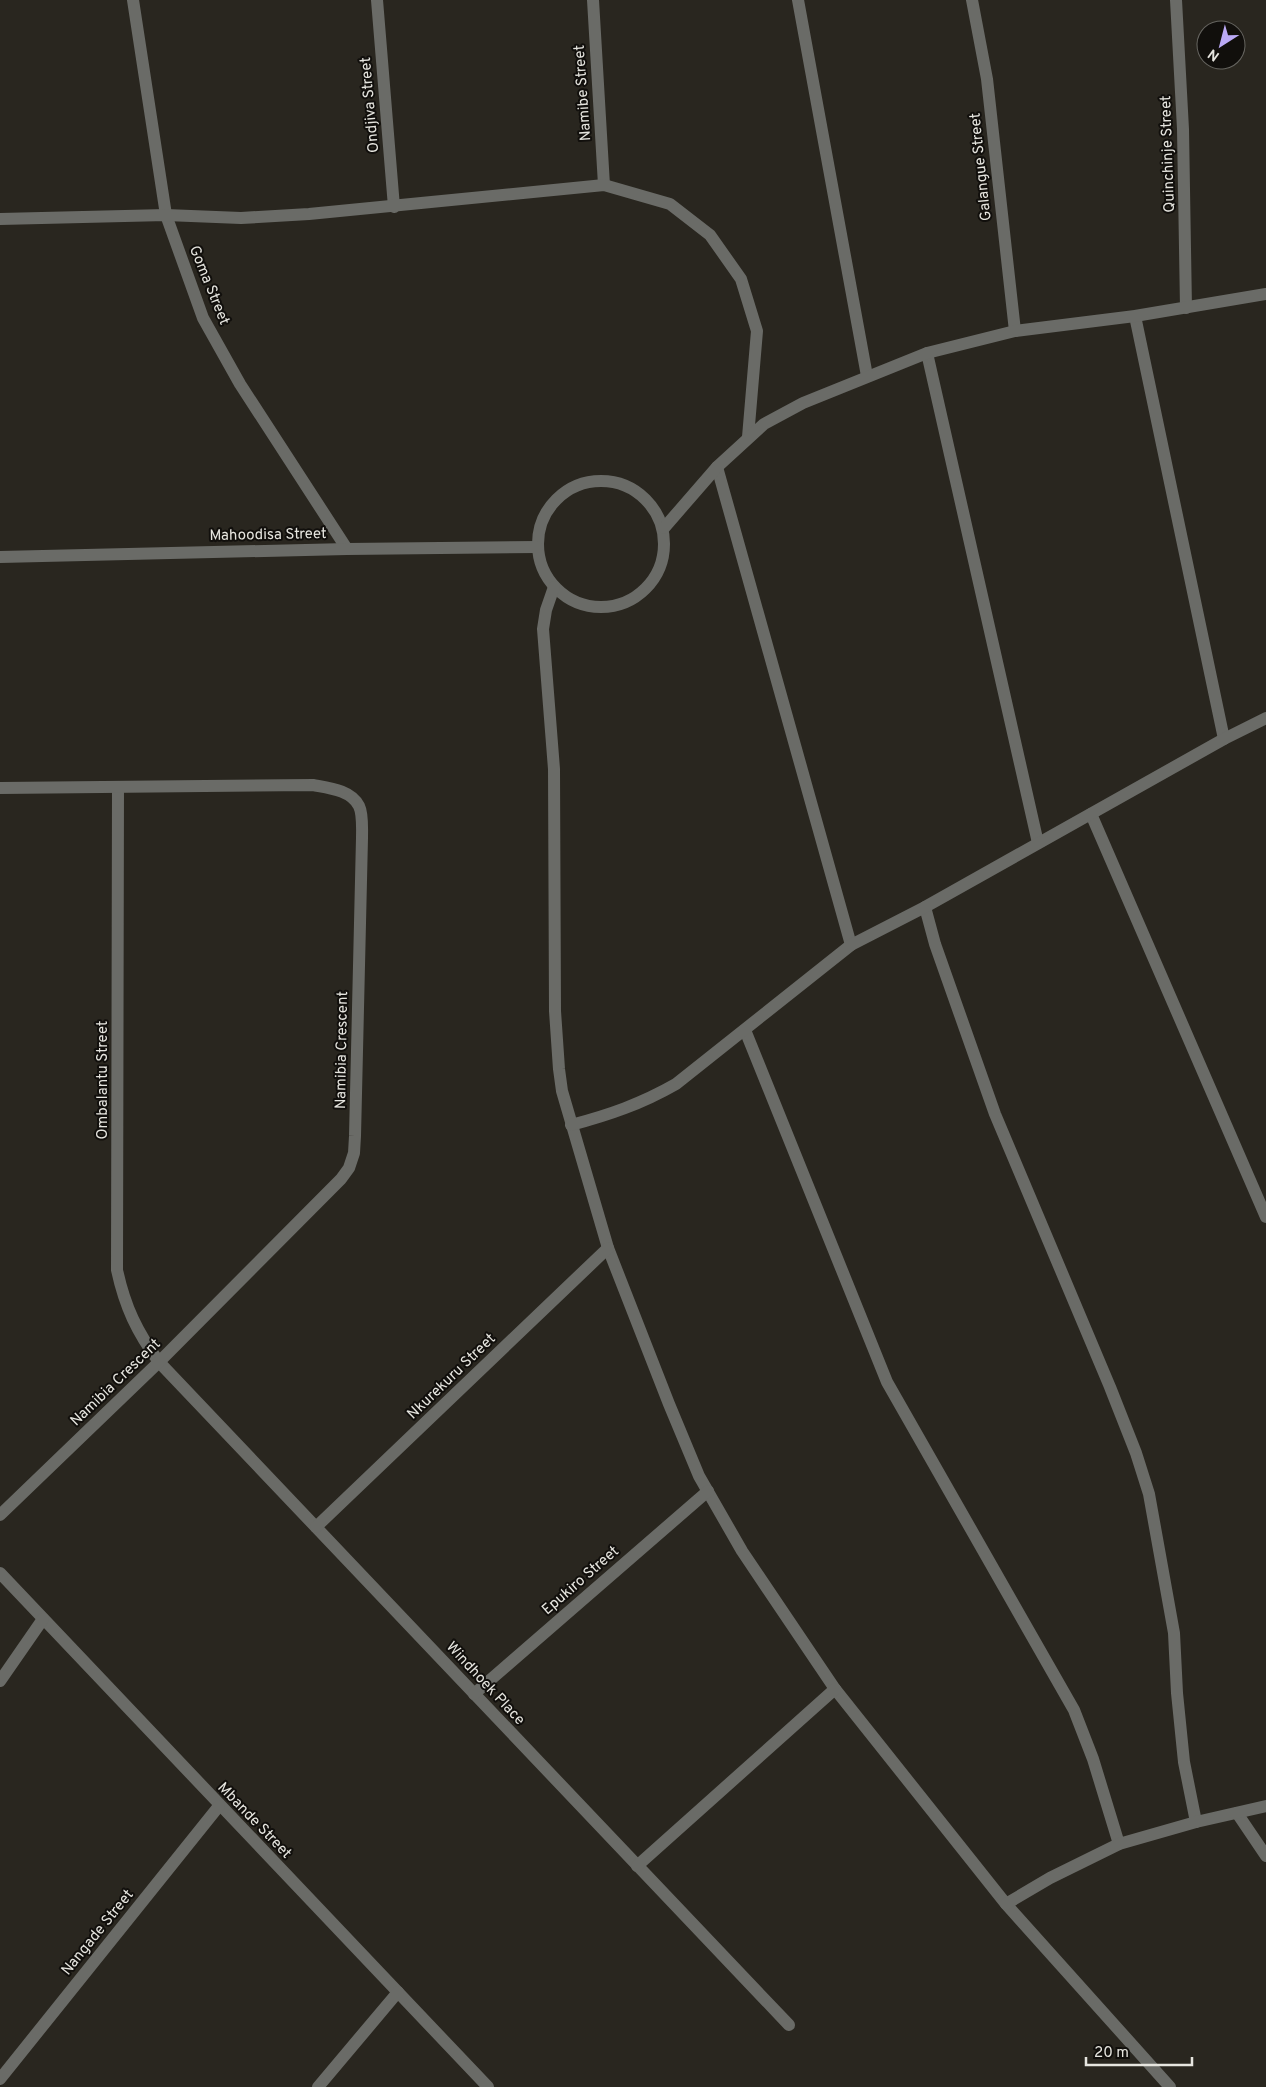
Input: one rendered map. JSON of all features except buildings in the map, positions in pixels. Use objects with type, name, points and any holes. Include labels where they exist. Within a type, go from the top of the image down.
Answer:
[{"type":"street","name":"Goma Street","points":[[134,0],[166,215],[203,318],[240,384],[347,549]]},
{"type":"street","name":"Ondjiva Street","points":[[377,0],[394,206]]},
{"type":"street","name":"Namibe Street","points":[[593,0],[604,185]]},
{"type":"street","points":[[798,0],[867,376]]},
{"type":"street","name":"Galangue Street","points":[[972,0],[987,79],[1015,331]]},
{"type":"street","name":"Quinchinje Street","points":[[1176,0],[1183,129],[1186,308]]},
{"type":"street","points":[[0,219],[166,215],[241,218],[394,206],[604,185],[670,204],[710,235],[742,279],[757,331],[748,437]]},
{"type":"street","points":[[664,528],[717,467],[748,437],[779,415],[867,376],[927,353],[1015,331],[1135,316],[1266,294]]},
{"type":"street","points":[[1135,316],[1224,739]]},
{"type":"street","points":[[927,353],[1038,843]]},
{"type":"street","points":[[717,467],[851,945]]},
{"type":"street","points":[[600,481],[620,484],[638,492],[652,507],[664,528],[665,544],[661,566],[650,585],[634,599],[614,607],[592,607],[571,600],[554,587],[542,568],[537,547],[540,527],[548,509],[562,494],[580,485],[600,481]]},
{"type":"street","name":"Mahoodisa Street","points":[[0,557],[347,549],[537,547]]},
{"type":"street","points":[[554,587],[546,610],[543,628],[554,769],[555,1011],[558,1069],[571,1125],[608,1248],[668,1404],[699,1476],[742,1551],[835,1689],[1006,1904],[1164,2085]]},
{"type":"street","points":[[571,1125],[609,1115],[646,1101],[676,1084],[851,945],[925,907],[1224,739],[1266,718]]},
{"type":"street","name":"Namibia Crescent","points":[[0,788],[313,786],[333,789],[352,797],[360,807],[362,831],[355,1136],[354,1153],[349,1168],[315,1206],[159,1362],[0,1515]]},
{"type":"street","name":"Ombalantu Street","points":[[118,787],[118,1270],[122,1292],[133,1322],[159,1362]]},
{"type":"street","points":[[1091,814],[1266,1217]]},
{"type":"street","points":[[925,907],[935,944],[995,1114],[1110,1387],[1136,1453],[1149,1494],[1174,1633],[1184,1762],[1196,1822]]},
{"type":"street","points":[[746,1030],[888,1382],[1074,1710],[1093,1760],[1119,1844]]},
{"type":"street","name":"Nkurekuru Street","points":[[316,1527],[608,1248]]},
{"type":"street","name":"Windhoek Place","points":[[159,1362],[789,2025]]},
{"type":"street","name":"Epukiro Street","points":[[474,1694],[708,1491]]},
{"type":"street","name":"Mbande Street","points":[[0,1573],[219,1806],[488,2087]]},
{"type":"street","points":[[0,1681],[43,1619]]},
{"type":"street","points":[[637,1866],[835,1689]]},
{"type":"street","name":"Nangade Street","points":[[0,2079],[219,1806]]},
{"type":"street","points":[[1006,1904],[1050,1878],[1119,1844],[1196,1822],[1266,1806]]},
{"type":"street","points":[[1237,1813],[1266,1856]]},
{"type":"street","points":[[318,2087],[398,1992]]}]
